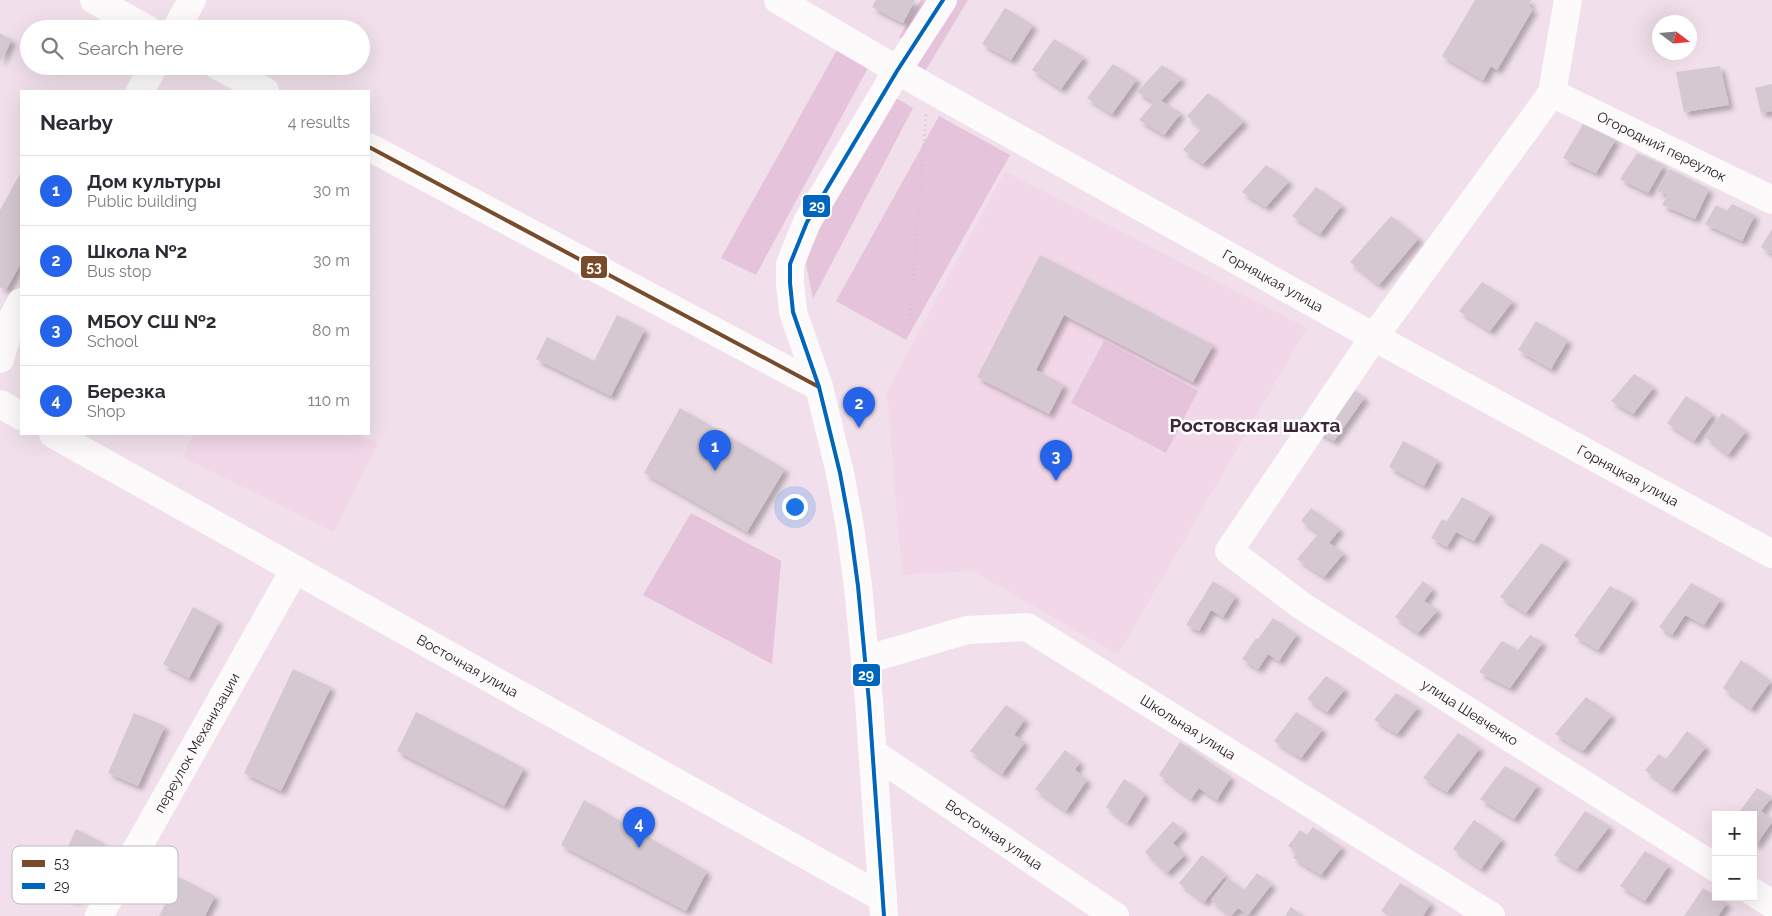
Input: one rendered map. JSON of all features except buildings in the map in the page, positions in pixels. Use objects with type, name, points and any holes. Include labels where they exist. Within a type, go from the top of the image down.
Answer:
[{"type":"street","points":[[94,0],[131,20]]},
{"type":"street","points":[[181,20],[192,0]]},
{"type":"street","name":"Горняцкая улица","points":[[778,0],[897,71],[1374,337],[1772,554]]},
{"type":"street","points":[[884,907],[865,660],[850,527],[840,473],[819,387],[794,312],[790,283],[790,264],[808,222],[897,71],[943,0]]},
{"type":"street","points":[[1374,337],[1552,93],[1568,0]]},
{"type":"street","points":[[141,90],[149,75]]},
{"type":"street","points":[[235,75],[262,90]]},
{"type":"street","name":"Огородний переулок","points":[[1552,93],[1772,200]]},
{"type":"street","points":[[370,148],[819,387]]},
{"type":"street","points":[[0,359],[11,321],[20,304]]},
{"type":"street","name":"улица Шевченко","points":[[1374,337],[1229,551],[1302,606],[1712,865]]},
{"type":"street","points":[[0,404],[20,415]]},
{"type":"street","name":"Восточная улица","points":[[55,435],[295,569],[884,907]]},
{"type":"street","name":"переулок Механизации","points":[[139,846],[295,569]]},
{"type":"street","name":"Школьная улица","points":[[865,660],[967,630],[1027,627],[1492,916]]},
{"type":"street","name":"Восточная улица","points":[[873,753],[1115,916]]},
{"type":"street","points":[[1757,895],[1772,904]]},
{"type":"street","name":"переулок Механизации","points":[[99,916],[106,904]]},
{"type":"path","points":[[909,330],[928,88]]},
{"type":"shaded area","points":[[921,0],[928,0],[904,40],[899,37]]},
{"type":"shaded area","points":[[949,0],[968,0],[921,78],[909,69]]},
{"type":"shaded area","points":[[838,48],[869,66],[756,275],[721,258]]},
{"type":"shaded area","points":[[891,95],[913,108],[813,299],[806,264],[812,234]]},
{"type":"shaded area","points":[[939,116],[1010,155],[906,340],[836,301]]},
{"type":"shaded area","points":[[1005,171],[1307,328],[1118,655],[973,571],[902,575],[887,391]]},
{"type":"shaded area","points":[[1104,341],[1198,391],[1166,453],[1071,403]]},
{"type":"shaded area","points":[[193,435],[360,435],[378,443],[334,532],[182,457]]},
{"type":"shaded area","points":[[691,513],[781,561],[772,664],[643,595]]},
{"type":"transit line","name":"29","points":[[884,916],[869,702],[858,586],[850,527],[840,473],[819,387],[793,312],[790,264],[807,222],[897,71],[943,0]]},
{"type":"transit line","name":"53","points":[[370,148],[819,387]]},
{"type":"place","name":"Школа №2","points":[[859,428]]},
{"type":"place","name":"Дом культуры","points":[[715,471]]},
{"type":"place","name":"МБОУ СШ №2","points":[[1056,481]]},
{"type":"place","name":"Березка","points":[[639,848]]},
{"type":"district","name":"Ростовская шахта","points":[[1255,425]]}]
